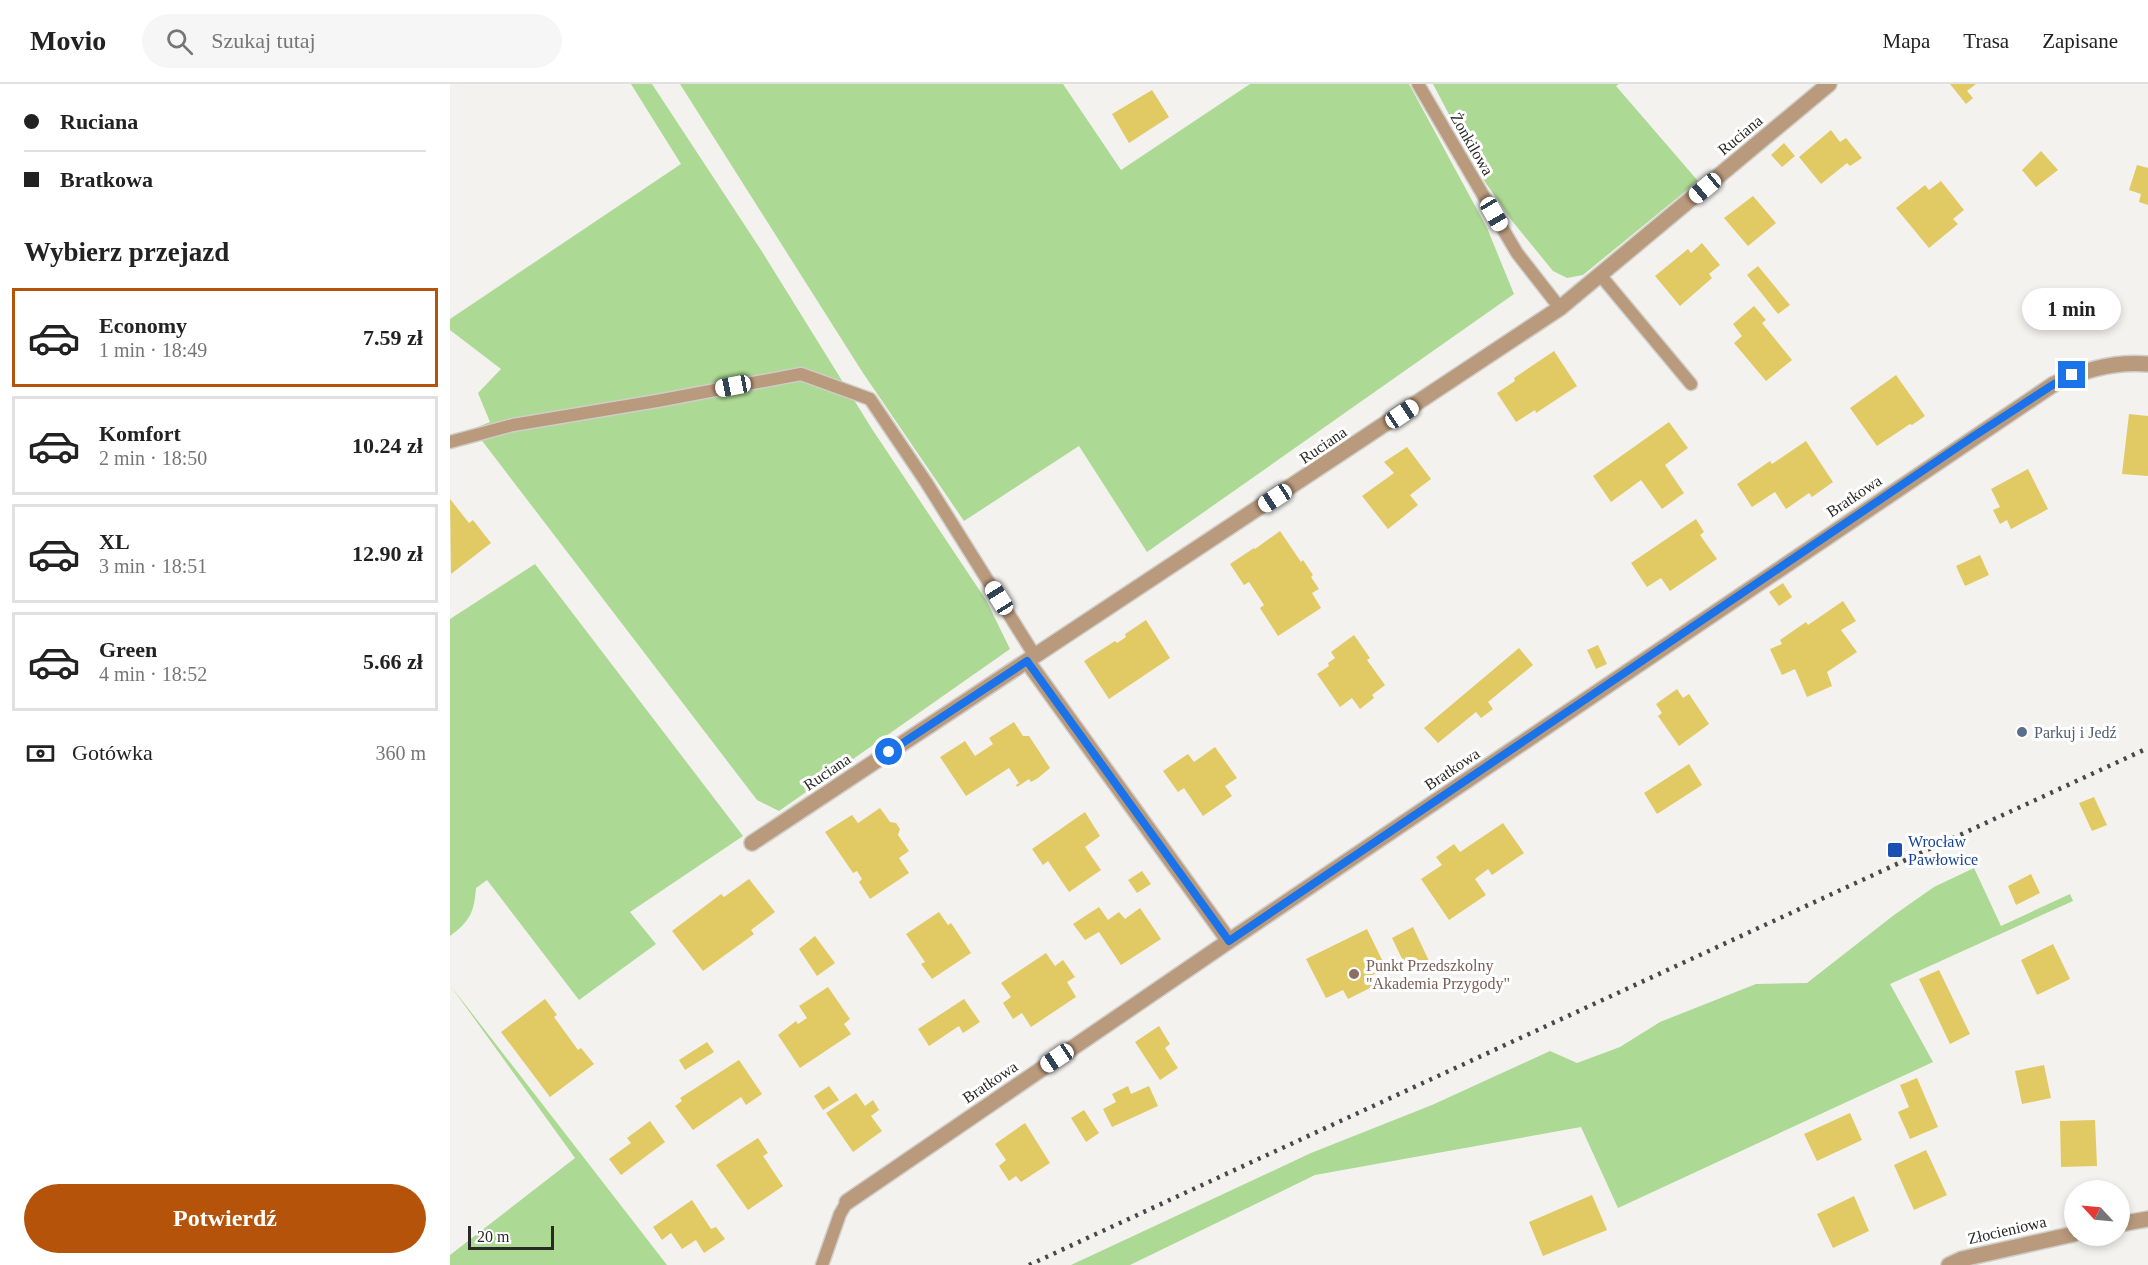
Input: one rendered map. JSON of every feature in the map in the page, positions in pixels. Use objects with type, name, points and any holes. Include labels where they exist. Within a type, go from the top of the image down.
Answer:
[{"type":"street","name":"Ruciana","points":[[752,843],[1560,308],[1829,84]]},
{"type":"street","name":"Bratkowa","points":[[847,1202],[2054,384],[2088,369],[2118,364],[2148,364]]},
{"type":"street","points":[[1031,658],[1229,941]]},
{"type":"street","points":[[2130,1222],[2148,1219]]},
{"type":"street","name":"Złocieniowa","points":[[1949,1265],[1962,1259],[2064,1236]]},
{"type":"lane","name":"Żonkilowa","points":[[1418,84],[1517,253],[1560,308]]},
{"type":"lane","points":[[1601,276],[1691,384]]},
{"type":"lane","points":[[450,442],[513,424],[657,401],[801,374],[870,399],[926,482],[1031,658]]},
{"type":"lane","name":"Bratkowa","points":[[822,1265],[840,1214],[847,1202]]},
{"type":"green space","points":[[631,84],[652,84],[761,250],[872,429],[986,600],[1010,649],[779,811],[757,800],[473,429],[490,422],[478,393],[501,369],[450,330],[450,319],[681,164]]},
{"type":"green space","points":[[680,84],[1063,84],[1121,170],[1250,84],[1409,84],[1487,228],[1514,294],[1147,552],[1079,446],[964,521],[863,373]]},
{"type":"green space","points":[[1433,84],[1619,84],[1616,86],[1698,181],[1583,275],[1567,278],[1553,271],[1513,222],[1483,179]]},
{"type":"green space","points":[[535,564],[743,836],[630,912],[656,944],[579,1000],[487,880],[476,888],[470,916],[450,936],[450,619]]},
{"type":"green space","points":[[1974,868],[2001,926],[2070,894],[2073,901],[1890,984],[1933,1062],[1618,1208],[1581,1127],[1315,1175],[1130,1265],[1071,1265],[1311,1153],[1432,1105],[1550,1051],[1577,1063],[1620,1047],[1660,1022],[1756,984],[1807,983],[1934,887]]},
{"type":"green space","points":[[450,985],[667,1265],[450,1265],[450,1255],[575,1158]]},
{"type":"building","points":[[1950,84],[1976,84],[1967,91],[1973,98],[1966,104]]},
{"type":"building","points":[[1152,90],[1169,117],[1129,143],[1112,114]]},
{"type":"building","points":[[1831,130],[1840,142],[1846,138],[1862,158],[1850,166],[1847,163],[1821,184],[1799,157]]},
{"type":"building","points":[[1784,143],[1795,156],[1782,167],[1771,155]]},
{"type":"building","points":[[2041,151],[2058,170],[2036,187],[2022,170]]},
{"type":"building","points":[[2137,165],[2148,168],[2148,205],[2139,202],[2141,194],[2129,190]]},
{"type":"building","points":[[1941,181],[1964,210],[1953,219],[1958,224],[1929,248],[1896,208],[1925,185],[1929,190]]},
{"type":"building","points":[[1753,196],[1776,223],[1748,246],[1724,218]]},
{"type":"building","points":[[1702,243],[1720,265],[1709,274],[1712,278],[1680,306],[1655,276],[1688,249],[1691,253]]},
{"type":"building","points":[[1758,266],[1790,305],[1778,314],[1747,275]]},
{"type":"building","points":[[1754,306],[1766,320],[1762,323],[1792,360],[1766,381],[1734,343],[1742,336],[1733,324]]},
{"type":"building","points":[[1554,351],[1577,386],[1536,413],[1535,410],[1516,422],[1497,393],[1515,381],[1514,378]]},
{"type":"building","points":[[1896,375],[1925,416],[1877,446],[1850,408]]},
{"type":"building","points":[[2129,414],[2148,416],[2148,476],[2122,474]]},
{"type":"building","points":[[1669,422],[1688,448],[1665,465],[1684,493],[1662,509],[1641,480],[1611,502],[1593,476]]},
{"type":"building","points":[[1806,441],[1833,482],[1812,497],[1809,493],[1786,509],[1775,492],[1752,507],[1737,484],[1770,461],[1772,464]]},
{"type":"building","points":[[1407,447],[1431,479],[1410,495],[1418,505],[1388,529],[1362,496],[1394,473],[1384,462]]},
{"type":"building","points":[[2028,469],[2048,509],[2011,529],[2007,520],[2000,524],[1993,510],[2000,507],[1991,489]]},
{"type":"building","points":[[450,499],[469,523],[473,520],[491,543],[451,574]]},
{"type":"building","points":[[1696,519],[1704,532],[1700,535],[1717,559],[1670,591],[1661,578],[1647,587],[1631,563]]},
{"type":"building","points":[[1280,531],[1301,562],[1303,560],[1313,575],[1311,577],[1319,589],[1312,593],[1321,608],[1278,636],[1260,608],[1264,605],[1249,582],[1244,585],[1230,564]]},
{"type":"building","points":[[1980,555],[1989,575],[1965,586],[1956,566]]},
{"type":"building","points":[[1783,583],[1792,597],[1779,606],[1769,592]]},
{"type":"building","points":[[1843,601],[1856,621],[1841,630],[1857,652],[1827,672],[1832,686],[1807,697],[1795,669],[1782,675],[1770,649],[1782,644],[1780,640],[1806,622],[1808,625]]},
{"type":"building","points":[[1146,620],[1170,658],[1109,699],[1084,661],[1115,641],[1117,643],[1126,637],[1125,634]]},
{"type":"building","points":[[1354,635],[1370,658],[1367,660],[1385,685],[1360,709],[1352,698],[1340,707],[1317,674],[1329,666],[1328,663],[1335,658],[1331,652]]},
{"type":"building","points":[[1598,645],[1607,664],[1596,669],[1587,650]]},
{"type":"building","points":[[1519,648],[1533,665],[1488,702],[1493,709],[1481,718],[1476,712],[1438,743],[1424,728]]},
{"type":"building","points":[[1677,689],[1683,698],[1689,694],[1709,724],[1679,746],[1658,716],[1662,713],[1656,704]]},
{"type":"building","points":[[1014,722],[1023,736],[1029,736],[1050,768],[1038,778],[1031,782],[1029,779],[1017,787],[1019,783],[1009,768],[966,796],[940,757],[965,741],[975,756],[993,744],[989,738]]},
{"type":"building","points":[[1215,747],[1237,778],[1225,786],[1232,796],[1203,816],[1184,788],[1178,792],[1163,771],[1188,754],[1194,762]]},
{"type":"building","points":[[1689,764],[1702,785],[1657,814],[1644,793]]},
{"type":"building","points":[[2094,797],[2107,825],[2092,831],[2079,803]]},
{"type":"building","points":[[880,808],[890,822],[896,823],[900,829],[898,835],[909,851],[899,858],[909,873],[870,899],[859,882],[862,879],[857,871],[853,873],[825,832],[852,815],[858,823]]},
{"type":"building","points":[[1085,812],[1100,836],[1085,847],[1101,870],[1069,892],[1048,861],[1043,865],[1032,849]]},
{"type":"building","points":[[1503,823],[1524,853],[1492,875],[1488,869],[1475,879],[1486,895],[1449,920],[1421,879],[1442,865],[1436,857],[1454,844],[1460,852]]},
{"type":"building","points":[[1142,871],[1151,884],[1137,893],[1128,880]]},
{"type":"building","points":[[2031,874],[2040,893],[2016,905],[2008,886]]},
{"type":"building","points":[[749,879],[775,912],[751,930],[754,934],[703,971],[672,931],[721,894],[724,897]]},
{"type":"building","points":[[1099,907],[1108,920],[1119,912],[1125,919],[1140,908],[1161,939],[1121,965],[1099,932],[1085,940],[1073,924]]},
{"type":"building","points":[[939,912],[948,925],[951,923],[971,953],[932,979],[921,964],[925,962],[906,934]]},
{"type":"building","points":[[1413,927],[1429,961],[1408,971],[1392,938]]},
{"type":"building","points":[[1367,929],[1386,968],[1369,977],[1374,986],[1348,999],[1343,990],[1326,998],[1306,959]]},
{"type":"building","points":[[815,936],[835,963],[817,976],[799,949]]},
{"type":"building","points":[[2053,944],[2070,979],[2037,995],[2021,960]]},
{"type":"building","points":[[1046,953],[1055,966],[1063,960],[1075,977],[1067,982],[1076,997],[1031,1027],[1022,1013],[1013,1019],[1003,1003],[1011,997],[1001,983]]},
{"type":"building","points":[[1939,970],[1970,1034],[1950,1044],[1919,979]]},
{"type":"building","points":[[828,987],[850,1019],[844,1024],[851,1034],[800,1068],[778,1035],[796,1021],[798,1024],[807,1018],[799,1006]]},
{"type":"building","points":[[545,999],[557,1015],[554,1017],[578,1050],[581,1048],[594,1064],[550,1097],[501,1032]]},
{"type":"building","points":[[964,999],[980,1022],[963,1033],[959,1026],[929,1046],[918,1029]]},
{"type":"building","points":[[1159,1026],[1170,1044],[1165,1048],[1178,1068],[1160,1080],[1135,1042]]},
{"type":"building","points":[[707,1042],[714,1052],[685,1070],[679,1060]]},
{"type":"building","points":[[739,1060],[762,1094],[746,1105],[741,1097],[693,1130],[675,1106],[682,1101],[680,1098]]},
{"type":"building","points":[[2044,1065],[2051,1098],[2022,1104],[2015,1071]]},
{"type":"building","points":[[1917,1078],[1938,1127],[1910,1139],[1898,1112],[1909,1107],[1900,1085]]},
{"type":"building","points":[[829,1086],[839,1100],[823,1110],[814,1096]]},
{"type":"building","points":[[1128,1086],[1131,1094],[1149,1086],[1158,1106],[1112,1127],[1103,1109],[1116,1102],[1112,1094]]},
{"type":"building","points":[[856,1093],[865,1106],[873,1100],[879,1110],[871,1116],[882,1131],[853,1152],[826,1113]]},
{"type":"building","points":[[1084,1110],[1099,1133],[1086,1142],[1071,1118]]},
{"type":"building","points":[[1850,1113],[1862,1140],[1817,1161],[1804,1134]]},
{"type":"building","points":[[2095,1120],[2097,1166],[2061,1167],[2060,1121]]},
{"type":"building","points":[[650,1121],[665,1142],[621,1175],[609,1159],[631,1143],[627,1138]]},
{"type":"building","points":[[1025,1123],[1050,1163],[1021,1182],[1016,1176],[1009,1181],[999,1166],[1006,1160],[995,1144]]},
{"type":"building","points":[[758,1138],[768,1153],[763,1156],[783,1186],[748,1210],[716,1165]]},
{"type":"building","points":[[1926,1150],[1947,1195],[1914,1210],[1894,1165]]},
{"type":"building","points":[[1592,1195],[1607,1230],[1543,1256],[1529,1222]]},
{"type":"building","points":[[1854,1196],[1869,1231],[1833,1248],[1817,1214]]},
{"type":"building","points":[[692,1200],[711,1229],[716,1227],[725,1239],[704,1253],[696,1240],[682,1249],[671,1233],[662,1240],[653,1227]]},
{"type":"railway","points":[[1029,1265],[2148,748]]},
{"type":"place","name":"Parkuj i Jedź","points":[[2022,732]]},
{"type":"place","name":"Wrocław Pawłowice","points":[[1895,850]]},
{"type":"place","name":"Punkt Przedszkolny \"Akademia Przygody\"","points":[[1354,974]]},
{"type":"route","points":[[889,752],[1027,661],[1229,941],[1971,438],[2054,384],[2072,375]]}]
